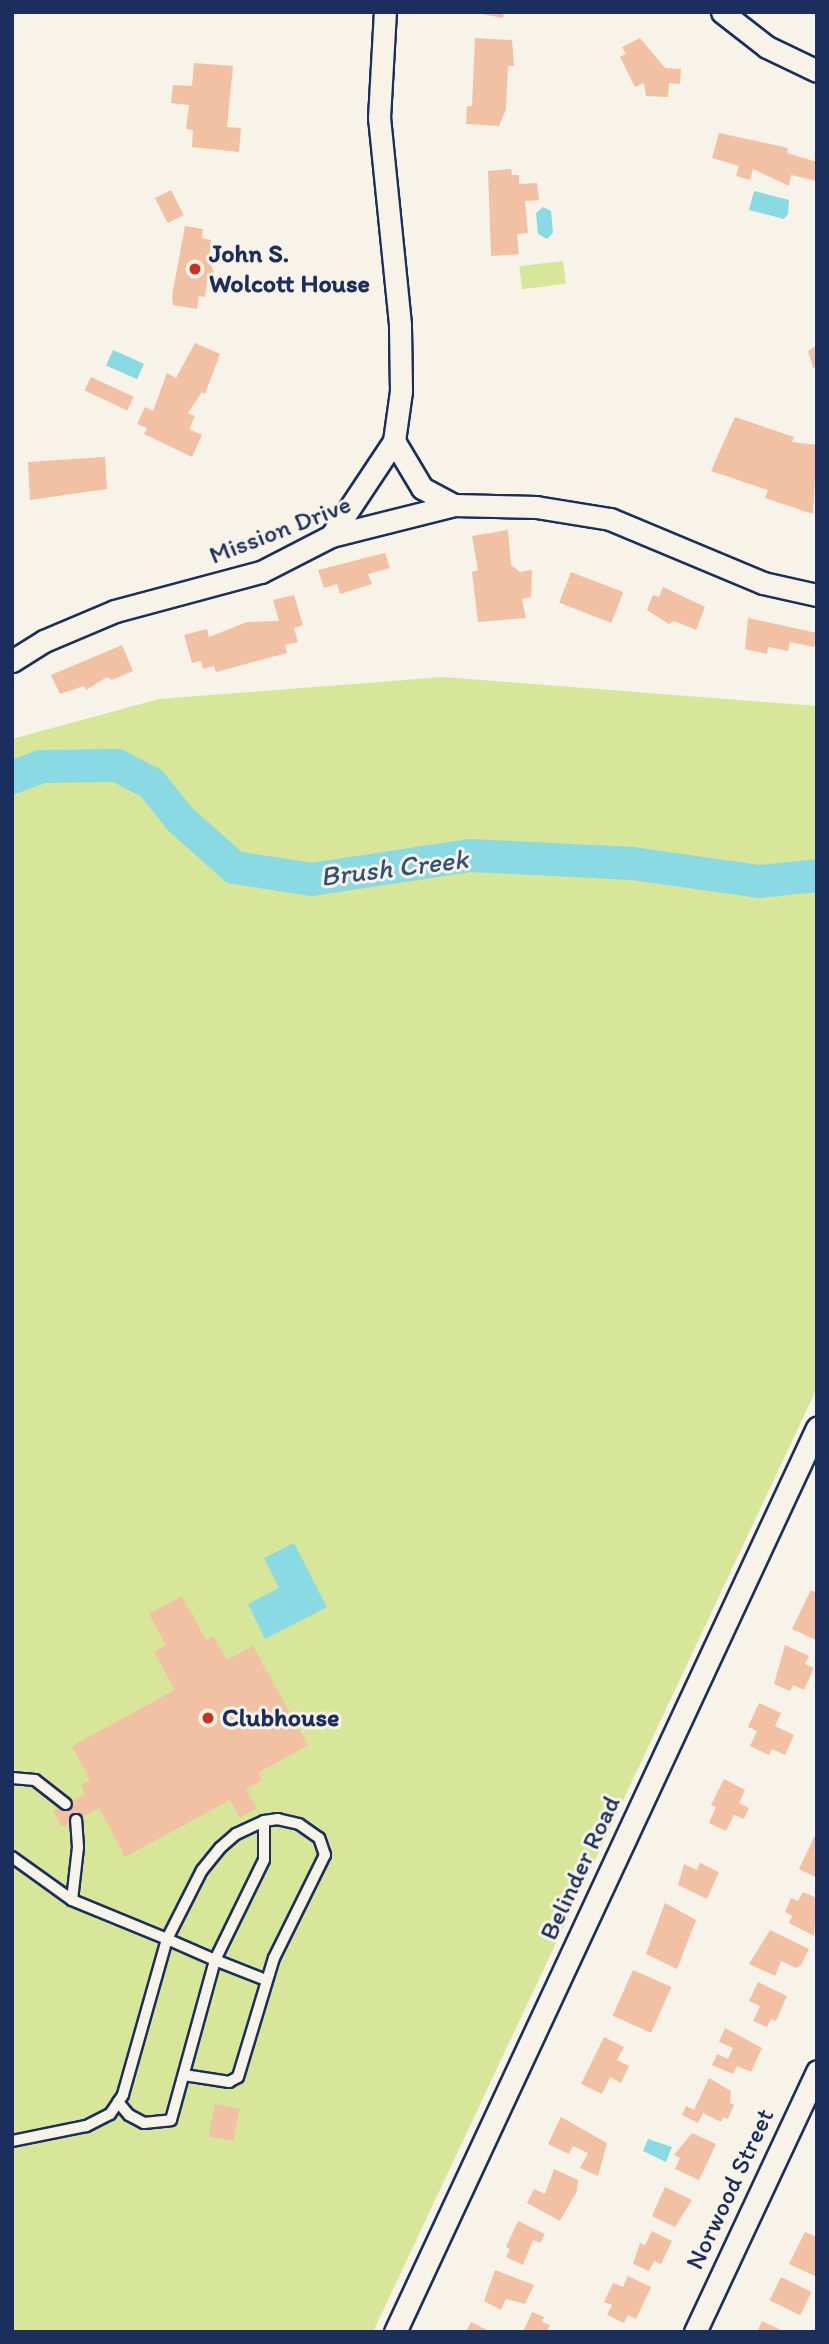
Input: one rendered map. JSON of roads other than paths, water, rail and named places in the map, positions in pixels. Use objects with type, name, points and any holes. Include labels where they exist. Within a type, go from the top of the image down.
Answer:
[{"type":"street","points":[[331,536],[394,441],[403,359],[379,118],[385,12]]},
{"type":"street","points":[[722,12],[767,47],[817,71]]},
{"type":"street","points":[[394,441],[422,488],[454,505]]},
{"type":"street","name":"Mission Drive","points":[[12,661],[44,641],[115,611],[261,572],[331,536],[454,505],[536,507],[610,519],[763,583],[817,595]]},
{"type":"street","points":[[12,639],[44,641]]},
{"type":"street","name":"Belinder Road","points":[[395,2332],[817,1428]]},
{"type":"street","name":"Norwood Street","points":[[695,2332],[817,2071]]},
{"type":"lane","points":[[12,1778],[35,1780],[66,1804]]},
{"type":"lane","points":[[12,2141],[86,2126],[110,2114],[118,2102],[167,1939],[214,1855],[236,1834],[264,1821],[278,1819],[299,1824],[318,1838],[326,1849],[266,1980],[238,2077],[229,2082],[184,2075]]},
{"type":"lane","points":[[72,1900],[78,1847],[76,1820]]},
{"type":"lane","points":[[118,2102],[135,2119],[165,2124],[174,2111],[215,1960],[264,1860],[264,1821]]},
{"type":"lane","points":[[12,1857],[72,1900],[266,1980]]},
{"type":"water","points":[[754,191],[789,200],[788,214],[784,219],[749,210]]},
{"type":"water","points":[[543,207],[551,211],[553,233],[547,239],[538,234],[536,213]]},
{"type":"water","points":[[113,350],[144,364],[137,379],[106,366]]},
{"type":"water","points":[[294,1543],[327,1607],[265,1639],[248,1604],[279,1588],[264,1558]]},
{"type":"water","points":[[648,2139],[672,2147],[666,2162],[643,2151]]},
{"type":"waterway","name":"Brush Creek","points":[[12,777],[40,766],[117,765],[151,783],[180,819],[234,867],[311,879],[470,855],[632,863],[759,881],[817,875]]},
{"type":"place","name":"John S. Wolcott House","points":[[195,269]]},
{"type":"place","name":"Clubhouse","points":[[208,1718]]}]
